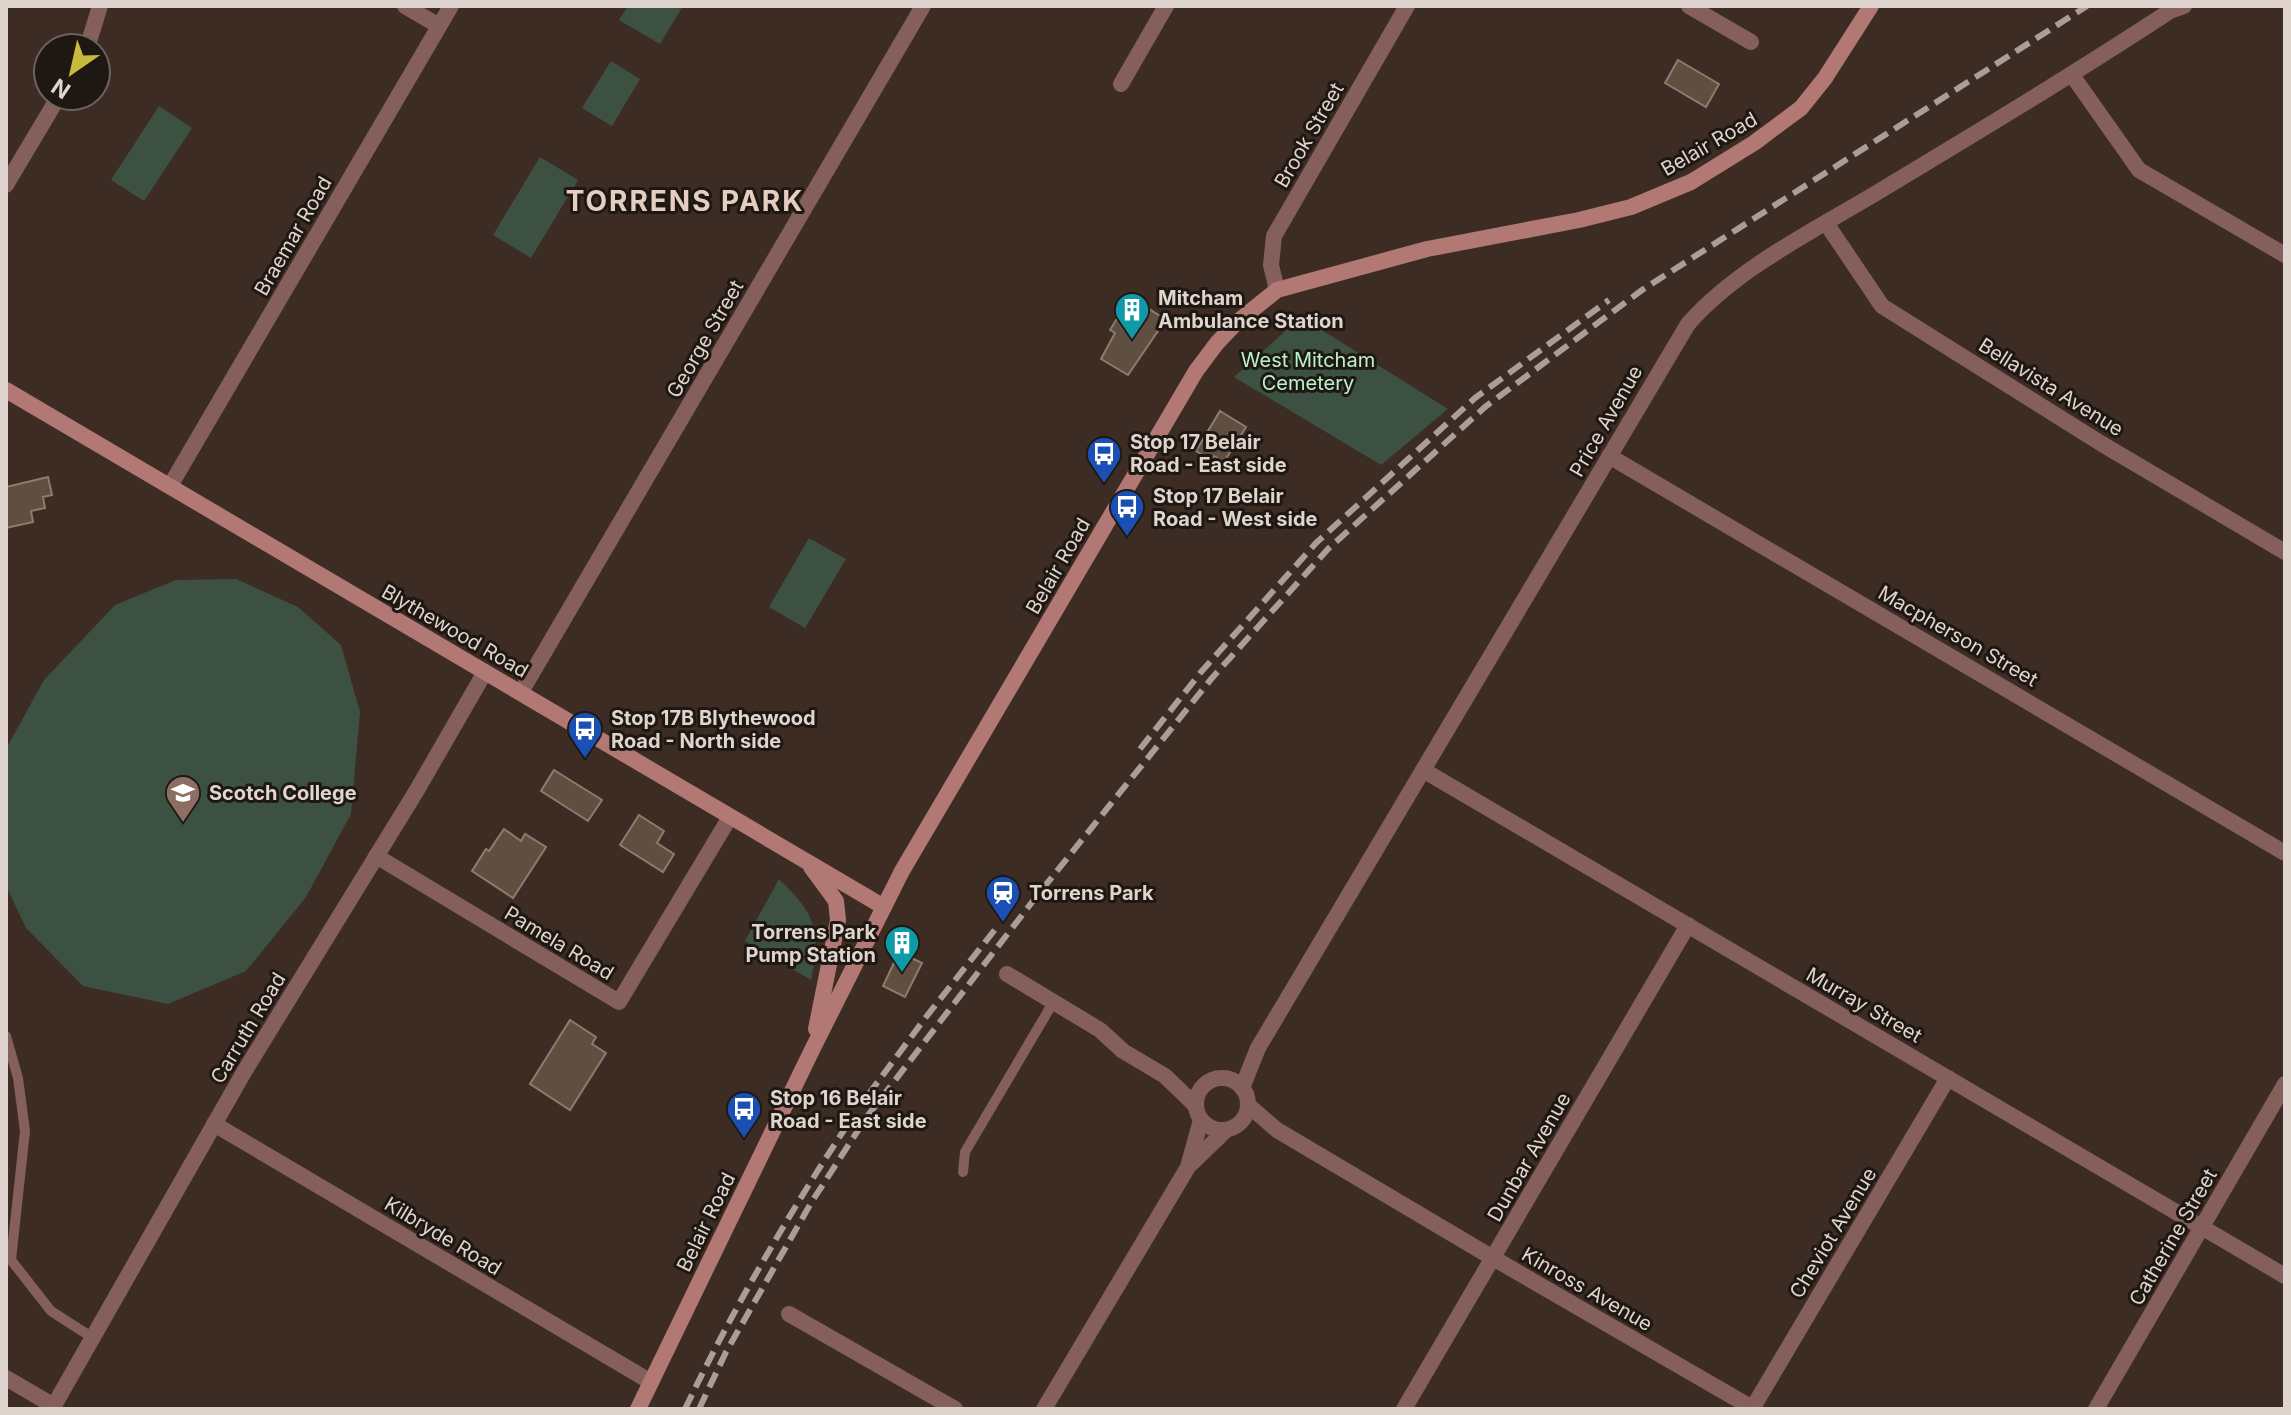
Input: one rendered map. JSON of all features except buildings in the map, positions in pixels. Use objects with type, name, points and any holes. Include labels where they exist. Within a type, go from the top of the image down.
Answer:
[{"type":"main road","name":"Belair Road","points":[[638,1409],[812,1050],[917,846],[1196,371],[1226,333],[1277,290],[1427,249],[1631,207],[1691,182],[1754,143],[1801,108],[1825,78],[1871,6]]},
{"type":"main road","name":"Blythewood Road","points":[[6,390],[884,907]]},
{"type":"main road","points":[[800,855],[821,877],[836,901],[838,920],[812,1050]]},
{"type":"street","points":[[92,32],[100,6]]},
{"type":"street","points":[[405,6],[439,26]]},
{"type":"street","name":"Braemar Road","points":[[170,486],[451,6]]},
{"type":"street","name":"George Street","points":[[521,692],[923,6]]},
{"type":"street","points":[[1121,84],[1166,6]]},
{"type":"street","name":"Brook Street","points":[[1277,290],[1271,265],[1274,236],[1407,6]]},
{"type":"street","points":[[1689,6],[1751,42]]},
{"type":"street","name":"Price Avenue","points":[[1242,1088],[1258,1048],[1674,344],[1705,305],[1781,250],[2072,75],[2170,11],[2184,6]]},
{"type":"street","points":[[2072,75],[2139,170],[2285,255]]},
{"type":"street","points":[[6,185],[49,112]]},
{"type":"street","name":"Bellavista Avenue","points":[[1826,223],[1882,306],[2102,444],[2285,552]]},
{"type":"street","name":"Macpherson Street","points":[[1609,456],[2285,853]]},
{"type":"street","name":"Carruth Road","points":[[53,1407],[214,1124],[485,672]]},
{"type":"street","name":"Murray Street","points":[[1423,770],[2285,1276]]},
{"type":"street","name":"Pamela Road","points":[[376,856],[619,1002],[730,817]]},
{"type":"street","name":"Dunbar Avenue","points":[[1404,1409],[1688,925]]},
{"type":"street","points":[[1007,974],[1100,1030],[1123,1051],[1165,1076],[1210,1128],[1226,1130]]},
{"type":"street","name":"Price Avenue","points":[[1226,1078],[1258,1048]]},
{"type":"street","points":[[1044,1409],[1188,1167],[1245,1113],[1242,1088],[1226,1078],[1208,1082],[1165,1076]]},
{"type":"street","name":"Cheviot Avenue","points":[[1753,1409],[1948,1078]]},
{"type":"street","points":[[1188,1167],[1199,1113],[1198,1093],[1208,1082]]},
{"type":"street","name":"Catherine Street","points":[[2096,1409],[2285,1084]]},
{"type":"street","name":"Kinross Avenue","points":[[1245,1113],[1753,1409]]},
{"type":"street","name":"Kilbryde Road","points":[[214,1124],[651,1382]]},
{"type":"street","points":[[789,1314],[955,1409]]},
{"type":"street","points":[[6,1378],[53,1407]]},
{"type":"lane","points":[[963,1172],[965,1152],[1054,1001]]},
{"type":"lane","points":[[6,1036],[18,1078],[25,1131],[11,1260],[51,1311],[93,1338]]},
{"type":"green space","points":[[628,6],[683,6],[660,44],[619,20]]},
{"type":"green space","points":[[611,61],[640,79],[612,126],[582,108]]},
{"type":"green space","points":[[159,106],[192,128],[144,201],[111,180]]},
{"type":"green space","points":[[540,157],[578,180],[531,258],[493,235]]},
{"type":"green space","name":"West Mitcham Cemetery","points":[[1301,317],[1448,409],[1381,465],[1234,377]]},
{"type":"green space","points":[[809,538],[846,559],[805,628],[769,607]]},
{"type":"green space","points":[[236,579],[298,607],[341,645],[360,712],[351,814],[306,897],[246,971],[168,1004],[83,986],[26,928],[6,886],[6,749],[44,680],[115,605],[176,580]]},
{"type":"green space","points":[[779,879],[801,903],[813,924],[815,948],[811,980],[745,941]]},
{"type":"railway","points":[[699,1409],[726,1352],[811,1203],[866,1118],[1036,897],[1212,678],[1328,549],[1485,407],[1642,290],[2087,6]]},
{"type":"railway","points":[[1140,749],[1201,672],[1316,543],[1475,398],[1609,300]]},
{"type":"railway","points":[[868,1095],[997,927]]},
{"type":"railway","points":[[685,1409],[763,1262],[850,1121]]},
{"type":"place","name":"Mitcham Ambulance Station","points":[[1132,341]]},
{"type":"place","name":"Stop 17 Belair Road - East side","points":[[1104,485]]},
{"type":"place","name":"Stop 17 Belair Road - West side","points":[[1127,538]]},
{"type":"place","name":"Stop 17B Blythewood Road - North side","points":[[585,760]]},
{"type":"place","name":"Scotch College","points":[[183,824]]},
{"type":"place","name":"Torrens Park","points":[[1003,924]]},
{"type":"place","name":"Torrens Park Pump Station","points":[[902,974]]},
{"type":"place","name":"Stop 16 Belair Road - East side","points":[[744,1140]]},
{"type":"district","name":"TORRENS PARK","points":[[685,201]]}]
